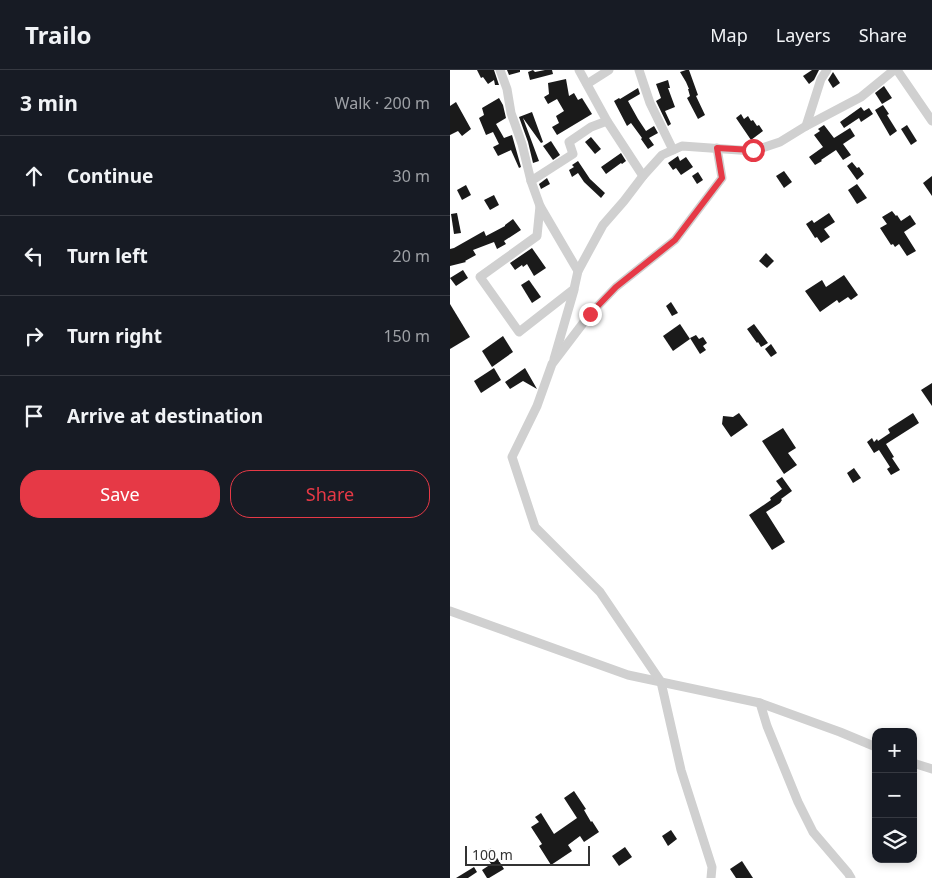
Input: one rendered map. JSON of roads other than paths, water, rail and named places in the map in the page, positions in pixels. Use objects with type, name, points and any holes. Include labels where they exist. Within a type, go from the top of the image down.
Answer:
[{"type":"street","points":[[500,70],[507,88],[511,112],[540,206],[578,271]]},
{"type":"street","points":[[579,70],[607,122],[643,176]]},
{"type":"street","points":[[587,84],[609,70]]},
{"type":"street","points":[[640,70],[650,103],[673,150]]},
{"type":"street","points":[[806,126],[821,79],[827,70]]},
{"type":"street","points":[[711,878],[712,866],[681,770],[662,682],[600,592],[535,527],[512,457],[537,406],[552,364],[578,271],[603,225],[662,155],[682,146],[753,150],[780,142],[861,97],[896,70],[932,121]]},
{"type":"street","points":[[532,181],[573,154],[569,142],[591,127],[607,122]]},
{"type":"street","points":[[552,364],[590,314],[616,287],[675,240],[722,178],[717,148]]},
{"type":"street","points":[[540,206],[537,236],[480,277],[519,332],[574,289]]},
{"type":"street","points":[[450,611],[628,674],[760,703],[872,745]]},
{"type":"street","points":[[760,703],[767,726],[812,832],[851,876]]},
{"type":"street","points":[[917,764],[932,769]]}]
